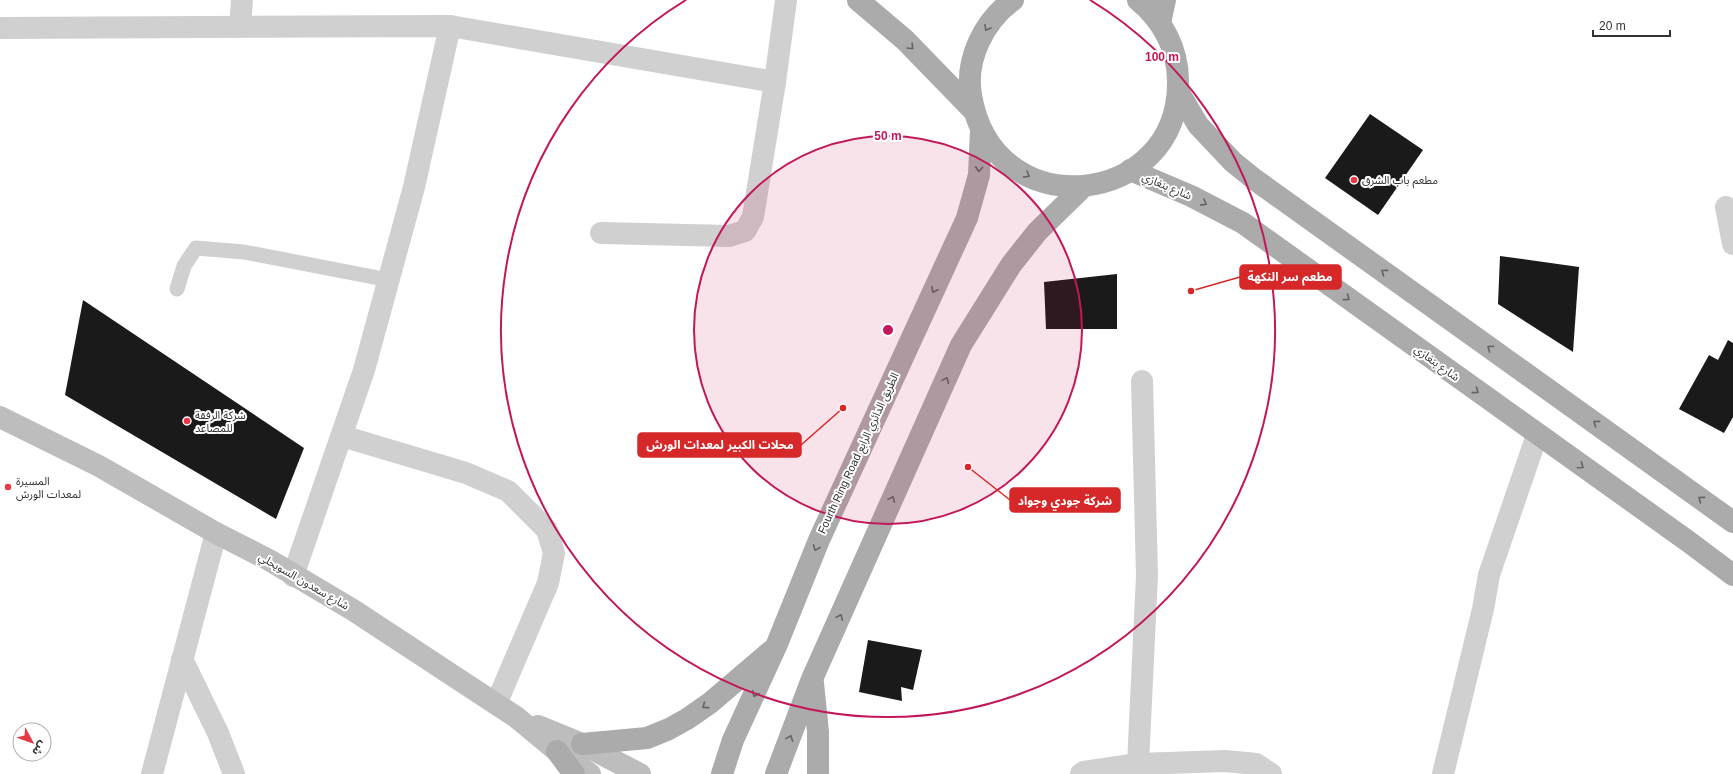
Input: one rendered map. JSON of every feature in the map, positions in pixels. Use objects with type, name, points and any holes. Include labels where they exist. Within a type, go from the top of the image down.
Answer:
[{"type":"main road","points":[[858,0],[905,40],[978,120],[995,150],[1018,170],[1034,179],[1058,186],[1083,187],[1099,184],[1116,178],[1146,159],[1168,128],[1175,110],[1178,91],[1178,73],[1175,55],[1169,38],[1160,23],[1138,0]]},
{"type":"main road","points":[[978,120],[970,90],[971,70],[977,46],[988,24],[1005,6],[1013,0]]},
{"type":"main road","points":[[1160,23],[1166,0]]},
{"type":"main road","points":[[1178,91],[1198,125],[1233,162],[1733,522]]},
{"type":"main road","name":"Fourth Ring Road الطريق الدائري الرابع","points":[[722,774],[733,740],[777,644],[819,540],[968,218],[979,175],[978,120]]},
{"type":"main road","name":"شارع بنغازي","points":[[1130,170],[1191,196],[1243,223],[1537,435],[1690,542],[1733,575]]},
{"type":"main road","points":[[776,774],[812,679],[962,345],[1011,265],[1037,232],[1083,187]]},
{"type":"main road","name":"شارع سعدون السويحلي","points":[[0,417],[99,466],[269,560],[293,576],[353,610],[516,717],[557,751],[590,774]]},
{"type":"main road","points":[[582,744],[647,738],[669,729],[710,704],[777,644]]},
{"type":"main road","points":[[812,679],[818,732],[818,774]]},
{"type":"main road","points":[[516,717],[582,744],[640,774]]},
{"type":"main road","points":[[557,751],[574,774]]},
{"type":"street","points":[[240,27],[242,0]]},
{"type":"street","points":[[601,233],[729,236],[745,231],[753,217],[775,82],[786,0]]},
{"type":"street","points":[[293,576],[364,370],[414,187],[450,26]]},
{"type":"street","points":[[0,28],[450,26],[775,82]]},
{"type":"street","points":[[1726,207],[1733,244]]},
{"type":"street","points":[[1138,764],[1147,575],[1142,381]]},
{"type":"street","points":[[1443,774],[1483,609],[1489,575],[1537,435]]},
{"type":"street","points":[[342,436],[466,473],[508,491],[547,530],[554,553],[548,583],[496,704]]},
{"type":"street","points":[[152,774],[216,532]]},
{"type":"street","points":[[182,659],[218,733],[234,774]]},
{"type":"street","points":[[1081,774],[1084,772],[1138,764],[1225,761],[1256,764],[1271,774]]},
{"type":"lane","points":[[177,289],[184,266],[196,248],[244,252],[389,280]]},
{"type":"building","points":[[1370,114],[1423,150],[1378,215],[1325,178]]},
{"type":"building","points":[[1500,256],[1579,267],[1573,352],[1498,304]]},
{"type":"building","points":[[1117,274],[1117,329],[1046,329],[1044,282]]},
{"type":"building","name":"شركة الرفقة للمصاعد","points":[[83,300],[304,448],[276,519],[65,395]]},
{"type":"building","points":[[1728,340],[1733,343],[1733,417],[1724,433],[1679,409],[1709,355],[1718,360]]},
{"type":"building","points":[[868,640],[922,650],[913,690],[901,687],[902,701],[859,692]]},
{"type":"place","name":"مطعم باب الشرق","points":[[1354,180]]},
{"type":"place","name":"مطعم سر النكهة","points":[[1191,291]]},
{"type":"place","name":"محلات الكبير لمعدات الورش","points":[[843,408]]},
{"type":"place","name":"شركة الرفقة للمصاعد","points":[[187,421]]},
{"type":"place","name":"شركة جودي وجواد","points":[[968,467]]},
{"type":"place","name":"المسيرة لمعدات الورش","points":[[8,487]]}]
